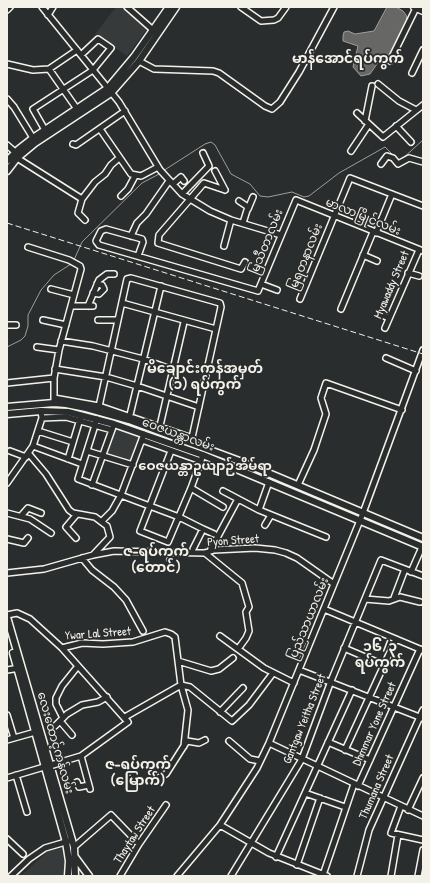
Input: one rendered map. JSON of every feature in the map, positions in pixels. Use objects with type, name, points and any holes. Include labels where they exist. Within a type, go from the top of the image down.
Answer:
[{"type":"main road","points":[[7,161],[35,143],[75,112],[110,91],[139,61],[169,7]]},
{"type":"main road","points":[[110,91],[154,33],[176,7]]},
{"type":"main road","points":[[415,8],[423,11]]},
{"type":"main road","points":[[7,171],[16,155],[33,138],[45,130],[54,128]]},
{"type":"main road","name":"ဝေဇယန္တာလမ်း","points":[[7,408],[54,401],[86,408],[99,408],[192,440],[423,538]]},
{"type":"main road","points":[[82,417],[86,408]]},
{"type":"main road","name":"ဝေဇယန္တာလမ်း","points":[[7,414],[41,414],[82,417],[239,470],[422,547]]},
{"type":"main road","points":[[239,470],[242,462]]},
{"type":"main road","name":"လေးထောင့်ကန်လမ်း","points":[[7,616],[20,668],[69,841],[68,876]]},
{"type":"main road","name":"လေးထောင့်ကန်လမ်း","points":[[7,631],[20,668]]},
{"type":"main road","points":[[69,841],[78,863],[88,874]]},
{"type":"main road","name":"လေးထောင့်ကန်လမ်း","points":[[69,841],[74,847],[78,863],[75,875]]},
{"type":"street","points":[[7,10],[10,7]]},
{"type":"street","points":[[42,7],[125,111],[160,170],[182,194],[231,220],[281,235]]},
{"type":"street","points":[[48,14],[53,7]]},
{"type":"street","points":[[127,7],[154,33]]},
{"type":"street","points":[[241,7],[261,21],[278,18],[286,7]]},
{"type":"street","points":[[139,61],[154,69],[213,71],[272,110],[280,102],[299,72],[334,7]]},
{"type":"street","points":[[390,61],[415,8]]},
{"type":"street","points":[[45,130],[33,109],[93,70],[111,48],[98,39],[81,55]]},
{"type":"street","points":[[7,64],[33,70],[50,69],[77,50]]},
{"type":"street","points":[[412,73],[423,50]]},
{"type":"street","points":[[50,69],[75,112]]},
{"type":"street","points":[[378,84],[399,101],[416,110]]},
{"type":"street","points":[[350,150],[367,123],[372,86]]},
{"type":"street","points":[[7,98],[33,138]]},
{"type":"street","points":[[357,113],[383,137],[423,105]]},
{"type":"street","points":[[73,144],[76,145],[125,111]]},
{"type":"street","points":[[396,126],[411,142]]},
{"type":"street","points":[[100,129],[128,172],[135,176],[141,176],[160,170]]},
{"type":"street","points":[[7,145],[16,155],[82,199]]},
{"type":"street","points":[[182,194],[209,166],[203,153]]},
{"type":"street","points":[[382,164],[387,156],[393,158],[398,164],[409,158],[417,159],[423,162]]},
{"type":"street","points":[[85,220],[78,213],[82,199],[95,182],[105,174],[111,164],[119,158]]},
{"type":"street","points":[[215,171],[225,190],[204,183],[159,235],[158,243],[241,269],[245,262]]},
{"type":"street","points":[[120,196],[128,189],[135,176]]},
{"type":"street","points":[[131,236],[134,228],[171,182],[181,177],[184,181]]},
{"type":"street","name":"မြရတနာလမ်း","points":[[300,300],[350,178],[392,194]]},
{"type":"street","points":[[341,309],[363,256],[392,194],[423,206]]},
{"type":"street","points":[[243,223],[254,198]]},
{"type":"street","name":"မာလာမြိုင်လမ်း","points":[[296,200],[421,251]]},
{"type":"street","name":"မြသီတာလမ်း","points":[[138,256],[258,291],[296,200]]},
{"type":"street","points":[[239,201],[248,207],[248,209]]},
{"type":"street","points":[[224,246],[231,220]]},
{"type":"street","points":[[103,230],[143,240],[138,256],[99,245],[96,241],[103,230]]},
{"type":"street","points":[[28,247],[69,260],[81,269],[61,341],[55,369],[54,401],[99,408],[127,279],[131,278],[220,303],[221,307],[192,440]]},
{"type":"street","name":"Myawaddy Street","points":[[385,328],[408,272],[421,251]]},
{"type":"street","points":[[363,256],[377,262]]},
{"type":"street","points":[[408,272],[419,276]]},
{"type":"street","points":[[71,306],[91,306],[93,293],[97,284],[107,274],[114,274]]},
{"type":"street","points":[[93,293],[99,294],[104,289],[102,286],[97,284]]},
{"type":"street","points":[[261,284],[277,290]]},
{"type":"street","points":[[129,418],[161,286]]},
{"type":"street","points":[[51,289],[74,294]]},
{"type":"street","points":[[122,303],[184,322],[216,329]]},
{"type":"street","points":[[382,315],[389,318]]},
{"type":"street","points":[[43,320],[66,325]]},
{"type":"street","points":[[98,320],[118,320]]},
{"type":"street","points":[[159,428],[184,322]]},
{"type":"street","points":[[7,325],[16,325]]},
{"type":"street","points":[[61,341],[93,346],[144,359],[173,370]]},
{"type":"street","points":[[37,347],[59,350]]},
{"type":"street","name":"ပြည်သာယာလမ်း","points":[[177,876],[220,825],[260,762],[269,743],[364,513],[423,350]]},
{"type":"street","points":[[386,358],[416,370]]},
{"type":"street","points":[[55,369],[106,378],[137,386],[199,407]]},
{"type":"street","points":[[7,383],[54,378]]},
{"type":"street","points":[[298,485],[314,450],[326,414],[321,398],[326,383],[402,410]]},
{"type":"street","points":[[7,483],[33,446],[38,431],[41,414]]},
{"type":"street","points":[[68,459],[82,417]]},
{"type":"street","points":[[96,422],[78,479],[179,517],[214,534]]},
{"type":"street","points":[[92,485],[104,456],[113,427]]},
{"type":"street","points":[[38,431],[73,442]]},
{"type":"street","points":[[102,521],[112,511],[121,495],[143,437],[171,451],[202,458],[168,542],[140,531],[171,451]]},
{"type":"street","points":[[33,446],[82,464]]},
{"type":"street","points":[[10,451],[28,455],[46,474],[69,510],[77,514],[89,514],[102,521],[107,526],[110,537],[93,555]]},
{"type":"street","points":[[87,451],[133,465]]},
{"type":"street","points":[[259,510],[269,482]]},
{"type":"street","points":[[191,488],[223,506]]},
{"type":"street","points":[[223,491],[259,510],[326,537]]},
{"type":"street","points":[[238,499],[207,552],[242,583],[249,607],[246,612],[248,631],[246,638],[238,649]]},
{"type":"street","points":[[21,516],[28,508],[41,513]]},
{"type":"street","points":[[7,514],[21,516],[36,523],[51,533]]},
{"type":"street","points":[[76,538],[66,527],[77,514]]},
{"type":"street","points":[[266,525],[271,515]]},
{"type":"street","points":[[192,549],[203,529]]},
{"type":"street","points":[[7,538],[24,543],[28,538]]},
{"type":"street","points":[[411,572],[422,547]]},
{"type":"street","name":"Pyon Street","points":[[7,573],[50,568],[93,555],[121,551],[207,552],[248,548],[275,550],[297,558],[334,584]]},
{"type":"street","points":[[82,558],[92,570],[114,587],[126,600],[143,631]]},
{"type":"street","name":"Gantgaw Yeitha Street","points":[[231,876],[302,759],[331,681],[380,560],[405,569]]},
{"type":"street","points":[[394,598],[405,569],[423,576]]},
{"type":"street","points":[[365,598],[376,601],[389,601],[394,598],[404,598],[420,602]]},
{"type":"street","points":[[324,609],[422,649]]},
{"type":"street","name":"Ywar Lal Street","points":[[7,616],[17,613],[30,619],[62,648],[82,642],[103,644],[138,641],[165,632],[171,634],[175,638],[178,661]]},
{"type":"street","points":[[220,636],[273,673],[294,683]]},
{"type":"street","points":[[345,750],[396,639]]},
{"type":"street","points":[[7,778],[81,756],[128,722],[62,648]]},
{"type":"street","points":[[344,648],[384,665]]},
{"type":"street","name":"Dhmmar Yone Street","points":[[325,875],[345,807],[370,760],[422,649]]},
{"type":"street","points":[[184,746],[188,710],[181,685],[178,661],[211,671],[219,670],[233,658]]},
{"type":"street","points":[[72,735],[61,719],[56,704],[56,698],[62,686],[78,666]]},
{"type":"street","points":[[7,670],[20,668]]},
{"type":"street","points":[[299,670],[331,681],[421,718]]},
{"type":"street","points":[[125,717],[181,685],[190,688],[229,720],[236,719],[250,705],[273,673]]},
{"type":"street","points":[[220,712],[243,688]]},
{"type":"street","points":[[276,857],[352,690]]},
{"type":"street","points":[[55,726],[61,719],[82,705],[98,702],[107,697]]},
{"type":"street","name":"Thumana Street","points":[[357,876],[369,830],[382,798],[421,718],[423,710]]},
{"type":"street","points":[[7,715],[14,738]]},
{"type":"street","points":[[7,740],[38,732]]},
{"type":"street","points":[[156,779],[166,774],[189,740],[199,743],[205,740]]},
{"type":"street","points":[[229,741],[250,759],[260,762]]},
{"type":"street","points":[[328,742],[370,760]]},
{"type":"street","points":[[269,743],[382,798],[423,816]]},
{"type":"street","points":[[77,782],[79,787],[89,787],[81,756]]},
{"type":"street","points":[[16,775],[27,812]]},
{"type":"street","points":[[408,810],[421,788],[423,778]]},
{"type":"street","points":[[305,793],[345,807]]},
{"type":"street","points":[[297,865],[320,798]]},
{"type":"street","name":"Thaytaw Street","points":[[120,876],[138,844],[166,805]]},
{"type":"street","points":[[400,806],[391,833],[423,840]]},
{"type":"street","points":[[74,847],[111,814],[138,844]]},
{"type":"street","points":[[220,825],[276,857],[325,875]]},
{"type":"street","points":[[391,876],[398,835]]},
{"type":"street","points":[[7,839],[23,854]]},
{"type":"street","points":[[11,876],[29,859],[45,848],[69,841]]},
{"type":"street","points":[[418,876],[423,850]]},
{"type":"street","points":[[68,867],[78,863]]},
{"type":"street","points":[[75,875],[80,871],[88,874]]},
{"type":"shaded area","points":[[116,7],[123,7],[147,29],[127,56],[95,34]]},
{"type":"shaded area","points":[[387,7],[396,7],[403,11],[407,20],[389,56],[377,64],[370,74],[361,76],[353,67],[358,46],[343,41],[344,32],[348,31],[355,34],[374,31]]},
{"type":"shaded area","points":[[110,426],[145,438],[134,468],[100,456]]},
{"type":"shaded area","points":[[63,848],[65,876],[21,876],[48,851]]},
{"type":"waterway","points":[[401,160],[423,140]]},
{"type":"waterway","points":[[163,171],[205,144],[211,142],[215,145],[231,174],[250,184],[260,196],[268,197],[292,192],[304,197],[309,196],[339,173],[385,147],[395,157]]},
{"type":"waterway","points":[[74,260],[82,242],[142,183],[161,173]]},
{"type":"waterway","points":[[7,347],[21,340],[25,336],[28,326],[28,315],[41,290],[54,275],[71,264]]},
{"type":"railway","points":[[7,223],[423,354]]},
{"type":"district","name":"မာန်အောင်ရပ်ကွက်","points":[[348,59]]},
{"type":"district","name":"မိချောင်းကန်အမှတ် (၁) ရပ်ကွက်","points":[[205,378]]},
{"type":"district","name":"ဝေဇယန္တာဥယျာဉ်အိမ်ရာ","points":[[205,467]]},
{"type":"district","name":"ဇ-ရပ်ကွက် (တောင်)","points":[[156,560]]},
{"type":"district","name":"၁၆/၃ ရပ်ကွက်","points":[[380,656]]},
{"type":"district","name":"ဇ-ရပ်ကွက် (မြောက်)","points":[[138,774]]}]
